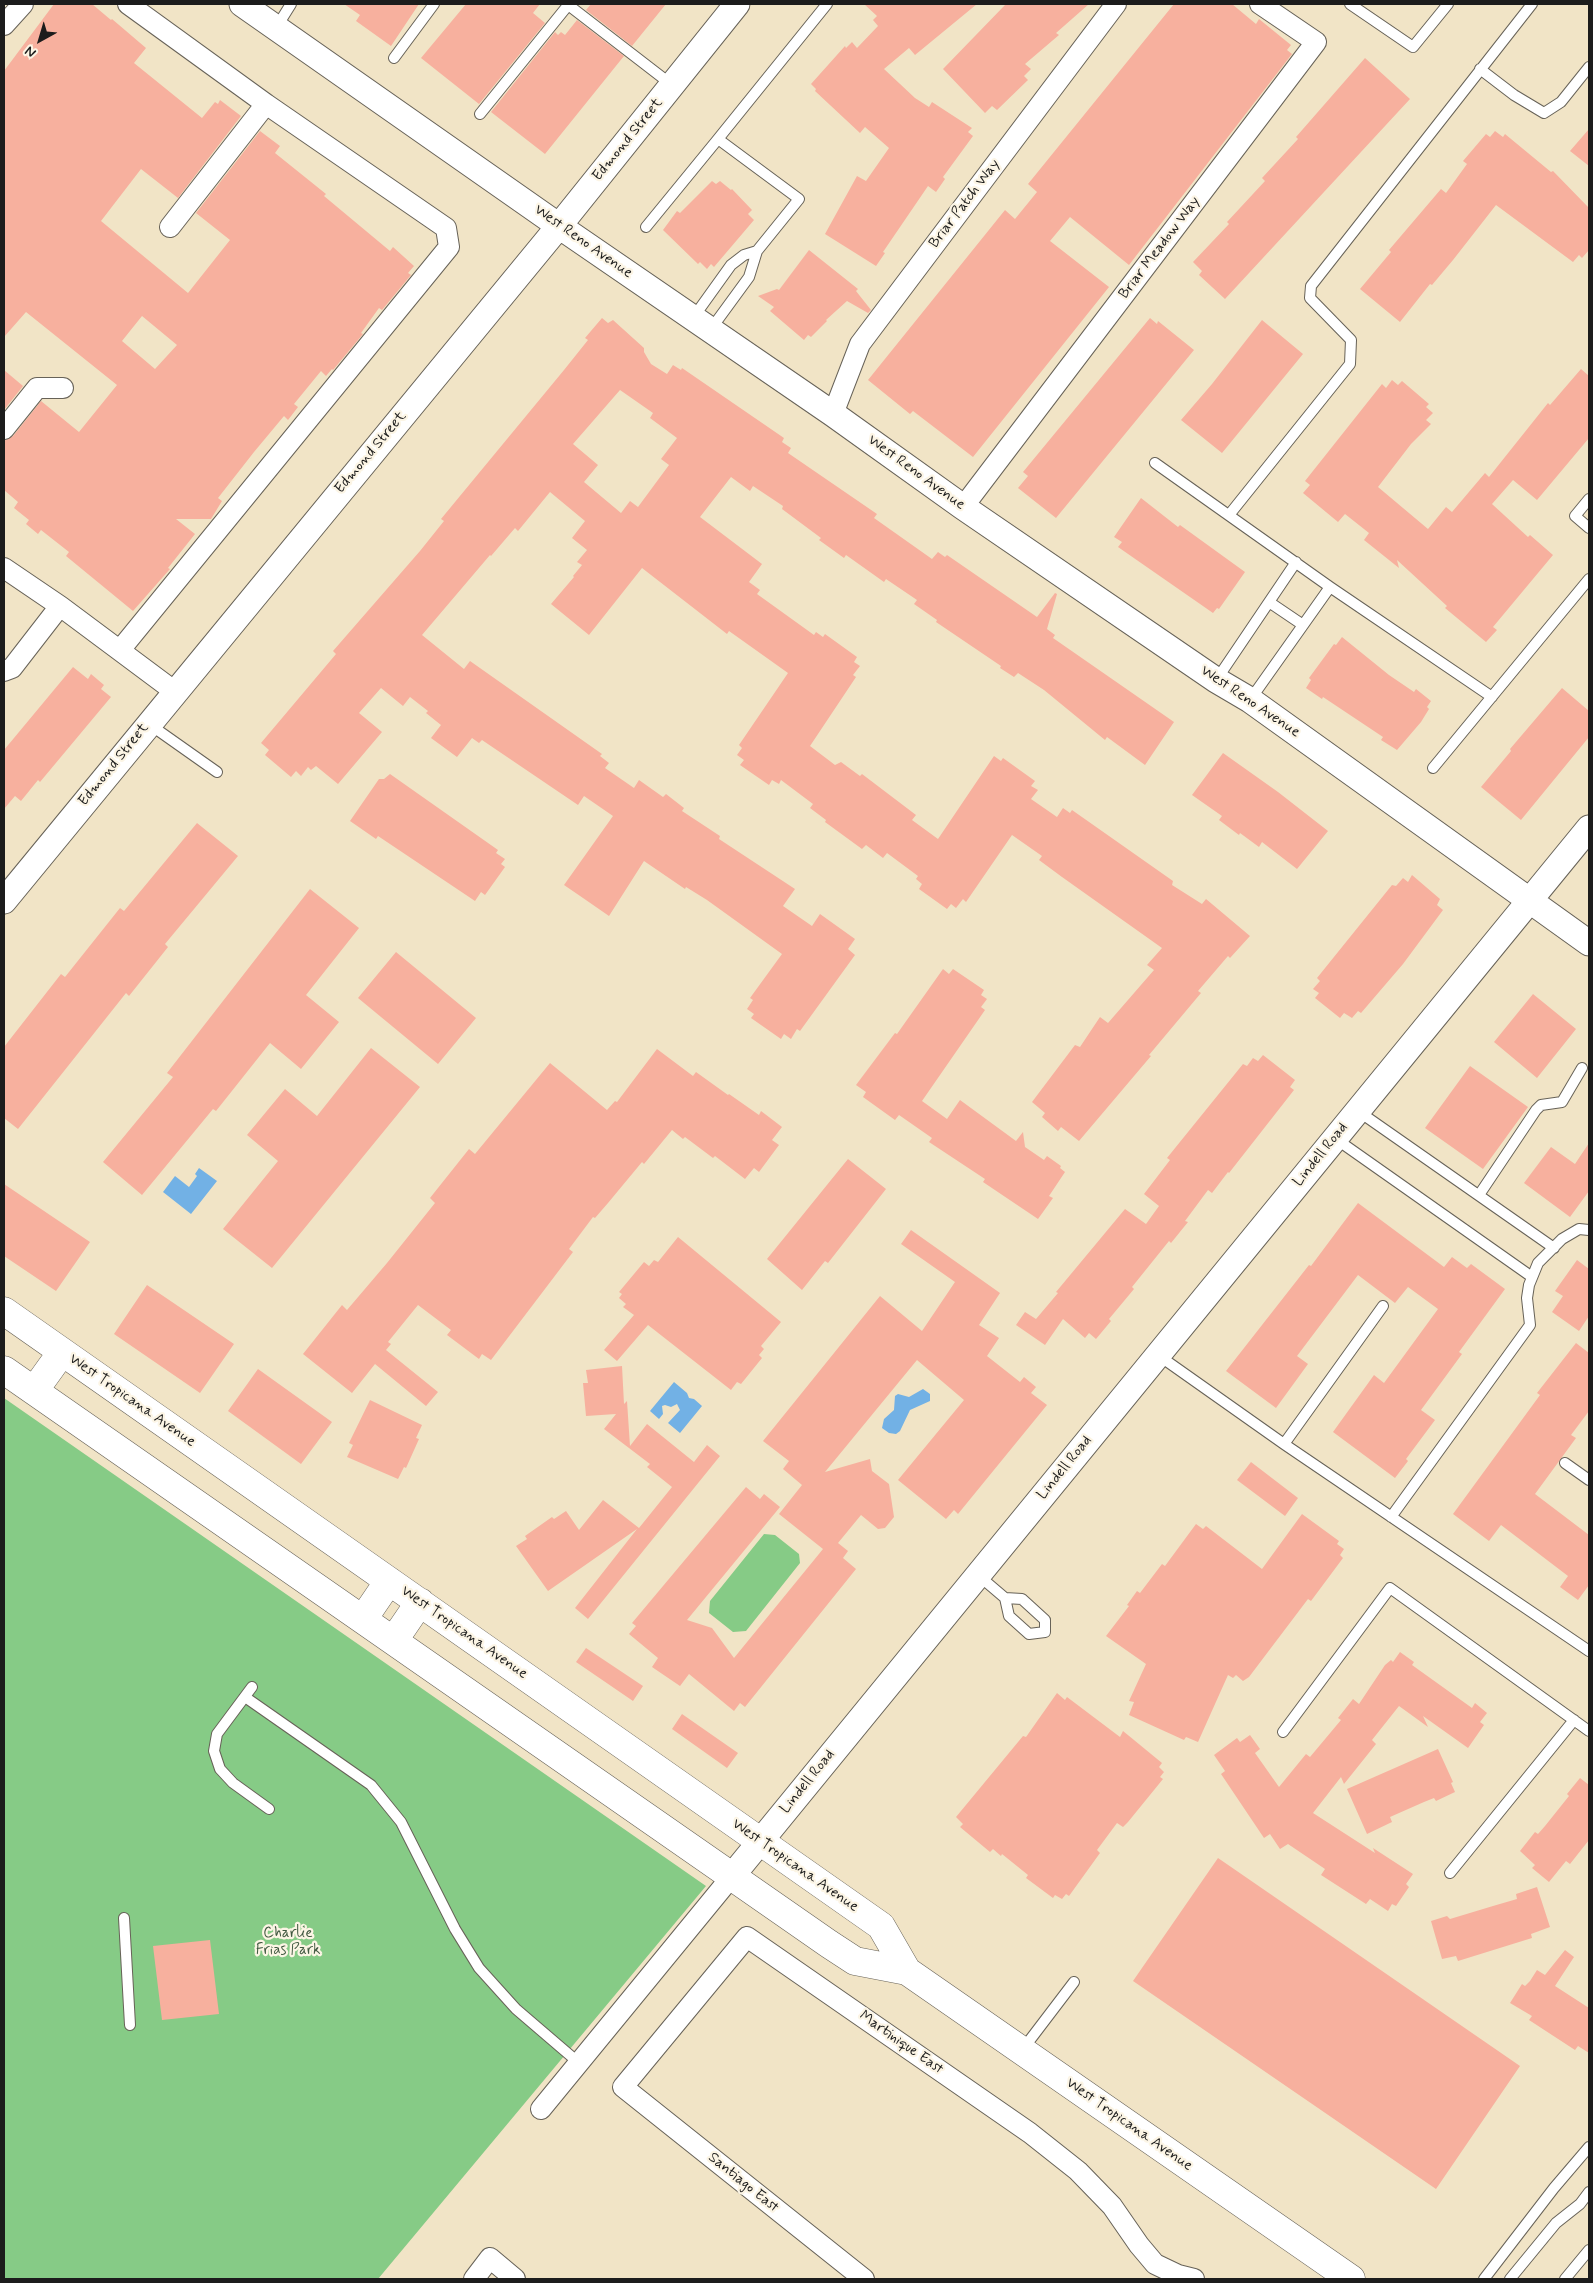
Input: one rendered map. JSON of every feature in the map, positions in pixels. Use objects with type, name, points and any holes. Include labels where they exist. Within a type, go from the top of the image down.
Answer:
[{"type":"main road","name":"West Tropicana Avenue","points":[[4,1311],[881,1926],[907,1970],[1351,2279]]},
{"type":"main road","points":[[34,1391],[62,1352]]},
{"type":"main road","name":"West Tropicana Avenue","points":[[4,1370],[854,1961],[907,1970]]},
{"type":"main road","points":[[363,1619],[389,1581]]},
{"type":"main road","points":[[394,1640],[420,1602]]},
{"type":"street","points":[[4,25],[23,4]]},
{"type":"street","points":[[120,650],[449,247],[446,228],[266,104],[128,4]]},
{"type":"street","name":"Edmond Street","points":[[4,900],[174,691],[559,226],[737,4]]},
{"type":"street","name":"Briar Patch Way","points":[[833,414],[860,344],[1116,4]]},
{"type":"street","name":"Briar Meadow Way","points":[[963,507],[1316,42],[1260,4]]},
{"type":"street","name":"West Reno Avenue","points":[[250,6],[276,28],[559,226],[833,414],[963,507],[1216,680],[1250,700],[1589,943]]},
{"type":"street","points":[[170,227],[266,104]]},
{"type":"street","points":[[4,429],[37,388],[63,388]]},
{"type":"street","points":[[4,568],[60,606],[174,691]]},
{"type":"street","points":[[4,671],[12,668],[60,606]]},
{"type":"street","name":"Lindell Road","points":[[541,2109],[1589,828]]},
{"type":"street","name":"Martinique East","points":[[623,2087],[747,1937],[1030,2132],[1078,2171],[1112,2206],[1139,2245],[1155,2264],[1178,2275],[1194,2279]]},
{"type":"street","name":"Santiago East","points":[[623,2087],[864,2279]]},
{"type":"street","points":[[474,2279],[490,2258],[515,2279]]},
{"type":"lane","points":[[276,28],[291,4]]},
{"type":"lane","points":[[394,58],[434,4]]},
{"type":"lane","points":[[480,114],[568,4],[672,85]]},
{"type":"lane","points":[[646,227],[827,4]]},
{"type":"lane","points":[[1350,4],[1413,46],[1448,4]]},
{"type":"lane","points":[[1228,515],[1350,364],[1351,340],[1310,298],[1311,286],[1532,4]]},
{"type":"lane","points":[[1480,69],[1514,95],[1544,113],[1561,102],[1589,66]]},
{"type":"lane","points":[[702,324],[748,277],[757,251],[800,199],[718,139]]},
{"type":"lane","points":[[702,324],[731,265],[744,255],[757,251]]},
{"type":"lane","points":[[1154,463],[1330,587],[1492,697]]},
{"type":"lane","points":[[1589,499],[1575,516],[1589,528]]},
{"type":"lane","points":[[1216,680],[1296,562]]},
{"type":"lane","points":[[1433,768],[1589,580]]},
{"type":"lane","points":[[1250,700],[1330,587]]},
{"type":"lane","points":[[1269,602],[1303,625]]},
{"type":"lane","points":[[148,724],[217,772]]},
{"type":"lane","points":[[1478,1195],[1536,1110],[1541,1105],[1562,1102],[1582,1068]]},
{"type":"lane","points":[[1358,1110],[1554,1248]]},
{"type":"lane","points":[[1335,1138],[1532,1277]]},
{"type":"lane","points":[[1391,1517],[1530,1325],[1527,1298],[1532,1277],[1538,1263],[1562,1239],[1579,1229],[1589,1230]]},
{"type":"lane","points":[[1284,1444],[1383,1306]]},
{"type":"lane","points":[[1158,1355],[1284,1444],[1589,1651]]},
{"type":"lane","points":[[1565,1463],[1589,1480]]},
{"type":"lane","points":[[978,1575],[1006,1598]]},
{"type":"lane","points":[[1283,1732],[1390,1588],[1589,1731]]},
{"type":"lane","points":[[252,1687],[217,1734],[214,1752],[220,1769],[233,1783],[269,1808]]},
{"type":"lane","points":[[245,1697],[370,1785],[401,1822],[455,1929],[479,1968],[516,2008],[579,2063]]},
{"type":"lane","points":[[1450,1873],[1574,1720]]},
{"type":"lane","points":[[124,1918],[130,2024]]},
{"type":"lane","points":[[1022,2051],[1074,1982]]},
{"type":"lane","points":[[1484,2279],[1554,2188],[1589,2147]]},
{"type":"lane","points":[[1510,2279],[1556,2223],[1580,2204],[1589,2192]]},
{"type":"lane","points":[[1565,2279],[1589,2250]]},
{"type":"green space","name":"Charlie Frias Park","points":[[4,1398],[706,1886],[378,2279],[4,2279]]},
{"type":"green space","points":[[764,1534],[775,1535],[799,1554],[800,1563],[746,1631],[733,1632],[709,1613],[710,1601]]},
{"type":"water","points":[[199,1168],[217,1181],[191,1214],[163,1192],[175,1176],[189,1187],[197,1176],[195,1174]]},
{"type":"water","points":[[674,1382],[687,1393],[689,1398],[694,1399],[702,1406],[680,1433],[668,1423],[680,1410],[677,1404],[671,1407],[662,1406],[663,1414],[659,1419],[650,1411]]},
{"type":"water","points":[[923,1389],[930,1394],[930,1401],[910,1410],[900,1431],[896,1434],[889,1433],[882,1428],[884,1419],[894,1410],[895,1396],[898,1394],[909,1397]]},
{"type":"building","points":[[54,4],[92,4],[146,48],[134,63],[202,118],[215,102],[218,104],[220,100],[241,116],[178,198],[141,169],[101,221],[188,293],[230,240],[196,213],[260,131],[280,146],[275,153],[326,194],[324,196],[390,251],[393,247],[414,266],[408,273],[411,275],[382,310],[379,308],[361,333],[363,334],[333,370],[326,376],[321,371],[294,404],[298,407],[288,420],[284,416],[254,452],[218,498],[222,501],[211,519],[176,519],[195,534],[168,568],[170,569],[133,611],[66,556],[69,552],[41,530],[38,534],[26,524],[29,520],[14,508],[18,502],[4,490],[4,441],[13,436],[41,401],[79,432],[117,385],[26,312],[4,337],[4,71]],"holes":[[[142,316],[177,345],[155,369],[122,341]]]},
{"type":"building","points":[[344,4],[419,4],[391,46],[356,21],[360,15]]},
{"type":"building","points":[[466,4],[540,4],[533,13],[545,23],[479,104],[421,58]]},
{"type":"building","points":[[591,4],[666,4],[632,46],[586,10]]},
{"type":"building","points":[[864,4],[977,4],[915,55],[909,48],[884,69],[915,98],[929,107],[932,102],[972,128],[968,132],[973,136],[943,177],[945,179],[936,192],[928,186],[883,252],[885,253],[876,266],[825,234],[857,176],[866,181],[889,148],[865,127],[860,133],[815,91],[816,89],[811,84],[845,46],[846,48],[852,42],[857,48],[878,26],[873,20],[877,16]]},
{"type":"building","points":[[1006,4],[1089,4],[1056,33],[1059,35],[1025,64],[1031,69],[1024,76],[1028,80],[997,110],[992,106],[985,113],[943,69]]},
{"type":"building","points":[[1174,4],[1232,4],[1256,24],[1259,19],[1291,45],[1287,50],[1292,54],[1129,265],[1070,217],[1050,241],[1109,287],[973,457],[913,411],[910,414],[868,380],[1005,210],[1015,219],[1037,192],[1028,184]]},
{"type":"building","points":[[577,20],[624,56],[545,154],[491,112],[555,32],[558,35],[561,32],[565,35]]},
{"type":"building","points":[[1365,58],[1410,99],[1225,299],[1199,275],[1202,271],[1193,262],[1229,224],[1227,222],[1265,181],[1262,178],[1298,139],[1296,137]]},
{"type":"building","points":[[1589,129],[1589,166],[1570,151]]},
{"type":"building","points":[[1495,131],[1503,137],[1505,134],[1551,172],[1553,171],[1589,208],[1589,250],[1582,258],[1579,255],[1573,262],[1496,205],[1453,260],[1432,285],[1430,284],[1400,322],[1360,289],[1391,252],[1389,250],[1441,189],[1446,193],[1467,164],[1463,161],[1486,134],[1490,137]]},
{"type":"building","points":[[712,181],[716,184],[720,181],[732,189],[752,210],[748,214],[754,220],[714,267],[711,264],[707,269],[700,262],[698,264],[663,230],[677,211],[680,213]]},
{"type":"building","points":[[809,250],[858,289],[856,291],[871,310],[868,313],[847,301],[811,337],[808,335],[804,340],[770,311],[774,307],[758,296],[777,289],[779,290]]},
{"type":"building","points":[[602,318],[608,323],[613,320],[644,348],[644,352],[651,364],[667,374],[673,365],[681,370],[682,368],[784,438],[782,442],[791,448],[788,453],[877,514],[874,518],[932,559],[938,552],[945,557],[947,555],[1037,617],[1055,593],[1057,594],[1047,629],[1055,635],[1053,638],[1174,722],[1145,765],[1107,737],[1105,740],[1044,690],[1018,673],[1014,677],[936,622],[937,620],[914,604],[917,600],[886,579],[884,582],[846,555],[844,558],[782,509],[783,506],[753,486],[750,491],[731,477],[700,517],[762,564],[749,582],[760,590],[757,594],[814,635],[816,632],[823,637],[825,634],[857,657],[854,662],[860,666],[853,675],[856,677],[810,746],[835,765],[841,762],[860,776],[862,774],[916,815],[912,820],[938,839],[994,756],[1001,761],[1003,758],[1035,781],[1031,786],[1038,790],[1031,799],[1057,817],[1063,808],[1070,813],[1072,810],[1173,881],[1172,885],[1202,904],[1206,899],[1250,936],[1230,958],[1228,956],[1198,991],[1201,993],[1079,1141],[1061,1127],[1058,1131],[1042,1117],[1045,1113],[1032,1102],[1075,1045],[1080,1047],[1100,1017],[1108,1023],[1154,970],[1147,965],[1162,948],[1039,860],[1042,856],[1012,835],[966,902],[963,899],[956,908],[951,904],[947,909],[919,889],[922,884],[916,879],[918,876],[887,853],[883,858],[866,845],[862,849],[825,822],[826,820],[810,808],[813,804],[781,780],[779,784],[772,780],[769,785],[740,765],[744,760],[737,755],[742,748],[739,745],[788,673],[729,631],[727,634],[642,568],[589,635],[551,604],[582,565],[577,562],[587,550],[572,538],[585,521],[550,492],[518,531],[515,528],[490,555],[422,635],[464,669],[470,661],[602,754],[600,756],[609,763],[605,768],[634,788],[639,780],[663,797],[666,794],[684,808],[682,811],[720,836],[719,839],[795,889],[783,906],[812,926],[820,914],[855,939],[848,949],[855,955],[800,1031],[797,1029],[791,1039],[784,1034],[781,1039],[751,1018],[754,1014],[747,1009],[753,1000],[750,998],[782,954],[707,900],[686,887],[685,889],[644,861],[609,916],[564,885],[613,816],[584,796],[578,805],[482,740],[479,743],[472,738],[457,757],[431,738],[441,725],[426,713],[428,711],[410,697],[403,706],[381,688],[359,713],[382,732],[338,784],[316,766],[311,770],[308,767],[301,776],[296,771],[291,777],[265,755],[269,750],[261,743],[336,654],[333,651],[444,521],[441,519],[588,340],[585,338]],"holes":[[[620,390],[653,413],[650,418],[677,438],[661,459],[669,465],[638,507],[630,501],[621,513],[584,482],[598,465],[573,444]]]},
{"type":"building","points":[[1150,318],[1157,324],[1158,321],[1194,350],[1056,518],[1018,488],[1028,476],[1023,472]]},
{"type":"building","points":[[1262,320],[1303,354],[1222,453],[1181,420]]},
{"type":"building","points":[[1581,369],[1589,376],[1589,438],[1537,500],[1513,480],[1492,504],[1528,537],[1530,535],[1553,555],[1493,627],[1497,630],[1486,642],[1445,608],[1447,606],[1397,560],[1399,568],[1364,540],[1369,533],[1345,514],[1338,522],[1303,493],[1310,485],[1305,481],[1382,384],[1386,388],[1392,380],[1398,385],[1402,381],[1429,404],[1426,407],[1433,413],[1426,420],[1431,424],[1411,444],[1378,487],[1428,529],[1446,507],[1452,512],[1485,473],[1489,477],[1548,403],[1550,405]]},
{"type":"building","points":[[4,370],[23,386],[4,410]]},
{"type":"building","points":[[1141,498],[1178,527],[1180,525],[1245,572],[1219,609],[1217,608],[1213,613],[1118,547],[1122,542],[1114,537]]},
{"type":"building","points":[[1342,637],[1389,675],[1414,692],[1416,689],[1431,701],[1427,707],[1429,709],[1421,722],[1397,750],[1381,740],[1383,737],[1323,697],[1322,699],[1306,688],[1311,680],[1309,678],[1334,644],[1336,645]]},
{"type":"building","points":[[73,667],[88,679],[91,674],[104,685],[101,689],[111,697],[40,782],[38,780],[21,801],[15,796],[4,809],[4,750]]},
{"type":"building","points":[[1562,688],[1589,711],[1589,737],[1521,820],[1481,787],[1511,751],[1510,749]]},
{"type":"building","points":[[1223,753],[1328,831],[1297,869],[1262,842],[1259,847],[1240,833],[1239,835],[1219,820],[1222,816],[1192,795]]},
{"type":"building","points":[[390,774],[498,850],[496,853],[505,859],[501,864],[505,867],[485,895],[481,892],[475,901],[378,836],[376,839],[350,821],[379,779],[384,779]]},
{"type":"building","points":[[197,823],[238,856],[165,944],[168,947],[129,996],[126,993],[18,1129],[4,1118],[4,1047],[61,974],[65,977],[120,908],[124,911]]},
{"type":"building","points":[[1412,875],[1440,899],[1437,905],[1443,910],[1403,964],[1361,1013],[1358,1011],[1352,1018],[1344,1013],[1340,1018],[1315,998],[1319,993],[1313,989],[1320,981],[1317,978],[1392,885],[1396,886],[1403,878],[1408,882]]},
{"type":"building","points":[[310,889],[359,928],[306,995],[339,1022],[301,1069],[270,1043],[216,1111],[213,1109],[142,1195],[103,1162],[173,1077],[167,1073]]},
{"type":"building","points":[[396,952],[476,1018],[438,1064],[358,998]]},
{"type":"building","points":[[943,969],[949,974],[953,969],[984,990],[981,995],[987,999],[981,1007],[985,1010],[922,1101],[947,1119],[960,1100],[1016,1141],[1023,1132],[1025,1147],[1044,1160],[1047,1156],[1061,1166],[1060,1168],[1065,1172],[1049,1196],[1053,1198],[1038,1219],[983,1182],[985,1179],[929,1142],[932,1138],[899,1115],[895,1120],[863,1097],[866,1092],[856,1085],[895,1033],[897,1034]]},
{"type":"building","points":[[1533,994],[1576,1029],[1537,1078],[1494,1042]]},
{"type":"building","points":[[371,1048],[420,1087],[272,1268],[223,1229],[278,1161],[247,1135],[285,1089],[317,1116]]},
{"type":"building","points":[[657,1049],[693,1076],[696,1072],[759,1115],[761,1111],[782,1127],[772,1140],[779,1145],[759,1172],[754,1168],[745,1179],[715,1156],[713,1158],[685,1137],[683,1139],[672,1130],[644,1164],[642,1162],[595,1218],[593,1217],[569,1249],[573,1252],[491,1360],[482,1354],[479,1359],[447,1335],[451,1330],[418,1305],[388,1342],[391,1344],[386,1350],[438,1392],[426,1406],[375,1364],[352,1393],[303,1354],[342,1305],[347,1310],[387,1263],[435,1203],[430,1198],[469,1149],[475,1154],[550,1063],[607,1110],[615,1101],[617,1102]]},
{"type":"building","points":[[1263,1055],[1295,1080],[1290,1087],[1294,1090],[1212,1193],[1208,1190],[1185,1221],[1188,1222],[1171,1243],[1169,1241],[1132,1287],[1134,1289],[1109,1319],[1111,1321],[1096,1339],[1089,1333],[1085,1338],[1063,1319],[1045,1345],[1016,1325],[1025,1312],[1036,1319],[1125,1209],[1146,1224],[1159,1206],[1144,1194],[1170,1160],[1167,1158],[1243,1064],[1247,1066],[1253,1058],[1258,1061]]},
{"type":"building","points":[[1470,1066],[1528,1107],[1483,1169],[1425,1128]]},
{"type":"building","points":[[1589,1143],[1589,1191],[1570,1217],[1524,1183],[1551,1147],[1575,1164]]},
{"type":"building","points":[[848,1159],[886,1189],[828,1263],[825,1261],[802,1290],[767,1259]]},
{"type":"building","points":[[4,1184],[90,1242],[56,1291],[4,1256]]},
{"type":"building","points":[[1358,1203],[1444,1267],[1452,1257],[1467,1268],[1471,1264],[1505,1289],[1459,1352],[1462,1354],[1421,1410],[1435,1420],[1406,1459],[1408,1461],[1395,1478],[1333,1432],[1374,1375],[1384,1383],[1438,1309],[1408,1287],[1395,1303],[1358,1275],[1297,1356],[1308,1364],[1276,1408],[1226,1371],[1309,1265],[1311,1266]]},
{"type":"building","points":[[911,1230],[1000,1293],[979,1325],[999,1338],[987,1356],[1020,1382],[1024,1377],[1036,1387],[1031,1393],[1047,1405],[958,1514],[954,1510],[946,1519],[898,1480],[964,1400],[917,1360],[825,1472],[870,1459],[872,1471],[889,1484],[894,1517],[885,1528],[878,1529],[861,1515],[838,1543],[848,1551],[843,1558],[856,1569],[745,1707],[740,1703],[734,1711],[689,1674],[680,1686],[652,1667],[658,1658],[629,1634],[636,1626],[632,1623],[746,1487],[760,1499],[764,1494],[780,1507],[687,1620],[712,1628],[734,1658],[823,1549],[779,1514],[802,1485],[783,1469],[789,1461],[763,1441],[880,1296],[922,1331],[955,1282],[901,1244]]},
{"type":"building","points":[[678,1237],[781,1322],[761,1346],[764,1349],[759,1355],[762,1358],[741,1384],[737,1382],[731,1390],[648,1325],[617,1361],[604,1350],[634,1315],[623,1307],[626,1304],[619,1298],[622,1294],[619,1292],[644,1262],[649,1266],[654,1260],[658,1262]]},
{"type":"building","points":[[1577,1260],[1589,1269],[1589,1316],[1579,1331],[1552,1312],[1563,1296],[1555,1291]]},
{"type":"building","points":[[147,1285],[234,1344],[200,1393],[114,1334]]},
{"type":"building","points":[[1576,1343],[1589,1353],[1589,1411],[1571,1435],[1576,1438],[1535,1494],[1589,1535],[1589,1585],[1578,1600],[1560,1587],[1568,1576],[1501,1525],[1489,1541],[1453,1514],[1540,1395],[1537,1393]]},
{"type":"building","points":[[622,1366],[624,1404],[627,1401],[630,1446],[647,1424],[694,1462],[707,1445],[720,1456],[588,1619],[575,1608],[637,1529],[548,1591],[516,1546],[527,1539],[525,1536],[552,1517],[554,1519],[566,1511],[579,1530],[603,1500],[639,1528],[672,1487],[647,1467],[650,1464],[604,1429],[616,1414],[586,1416],[583,1383],[588,1383],[586,1370]]},
{"type":"building","points":[[258,1369],[332,1422],[301,1464],[228,1411]]},
{"type":"building","points":[[370,1400],[422,1425],[416,1438],[419,1439],[406,1468],[404,1467],[398,1479],[347,1457],[353,1445],[349,1443]]},
{"type":"building","points":[[1251,1462],[1298,1498],[1285,1516],[1237,1480]]},
{"type":"building","points":[[1302,1514],[1339,1541],[1337,1544],[1344,1549],[1340,1555],[1343,1558],[1311,1601],[1308,1599],[1249,1677],[1243,1681],[1236,1675],[1233,1678],[1228,1675],[1198,1742],[1186,1737],[1184,1740],[1129,1715],[1134,1702],[1129,1701],[1146,1664],[1106,1636],[1129,1606],[1127,1605],[1137,1591],[1140,1593],[1162,1564],[1165,1566],[1196,1524],[1203,1529],[1206,1526],[1262,1569]]},
{"type":"building","points":[[586,1648],[643,1686],[633,1701],[576,1662]]},
{"type":"building","points":[[1400,1652],[1414,1662],[1412,1665],[1472,1708],[1475,1703],[1487,1713],[1480,1722],[1484,1725],[1468,1748],[1423,1716],[1428,1727],[1399,1706],[1372,1740],[1376,1744],[1344,1784],[1341,1777],[1313,1813],[1375,1853],[1373,1848],[1413,1874],[1406,1884],[1409,1887],[1396,1906],[1392,1904],[1388,1911],[1370,1899],[1366,1904],[1321,1875],[1325,1869],[1288,1844],[1280,1849],[1270,1834],[1264,1838],[1221,1774],[1225,1771],[1214,1755],[1237,1738],[1240,1742],[1250,1735],[1260,1749],[1255,1753],[1279,1787],[1306,1754],[1310,1757],[1341,1720],[1338,1718],[1353,1699],[1359,1704],[1385,1665],[1391,1660],[1393,1662]]},
{"type":"building","points":[[1057,1693],[1065,1700],[1067,1697],[1120,1737],[1123,1731],[1162,1763],[1159,1767],[1164,1772],[1160,1777],[1163,1779],[1128,1822],[1123,1827],[1117,1823],[1097,1850],[1100,1853],[1069,1896],[1066,1894],[1062,1899],[1055,1895],[1053,1898],[1026,1878],[1028,1875],[1002,1854],[1001,1856],[993,1849],[990,1852],[960,1827],[963,1824],[956,1817],[1023,1736],[1026,1737]]},
{"type":"building","points":[[682,1714],[738,1753],[727,1768],[672,1729]]},
{"type":"building","points":[[1438,1749],[1453,1782],[1451,1783],[1455,1792],[1436,1801],[1434,1798],[1390,1817],[1392,1822],[1367,1834],[1347,1789]]},
{"type":"building","points":[[1580,1778],[1589,1785],[1589,1840],[1570,1864],[1566,1861],[1549,1882],[1532,1868],[1535,1865],[1520,1851],[1535,1832],[1538,1834],[1545,1826],[1569,1796],[1567,1794]]},
{"type":"building","points":[[1218,1858],[1520,2066],[1436,2189],[1133,1981]]},
{"type":"building","points":[[1537,1887],[1550,1927],[1531,1934],[1532,1938],[1458,1961],[1456,1956],[1442,1959],[1431,1921],[1447,1916],[1450,1919],[1517,1899],[1516,1894]]},
{"type":"building","points":[[210,1940],[219,2014],[162,2020],[153,1946]]},
{"type":"building","points":[[1565,1950],[1574,1957],[1555,1986],[1589,2008],[1589,2053],[1578,2046],[1575,2050],[1529,2020],[1532,2016],[1510,2003],[1522,1984],[1525,1986],[1537,1970],[1545,1975]]}]
